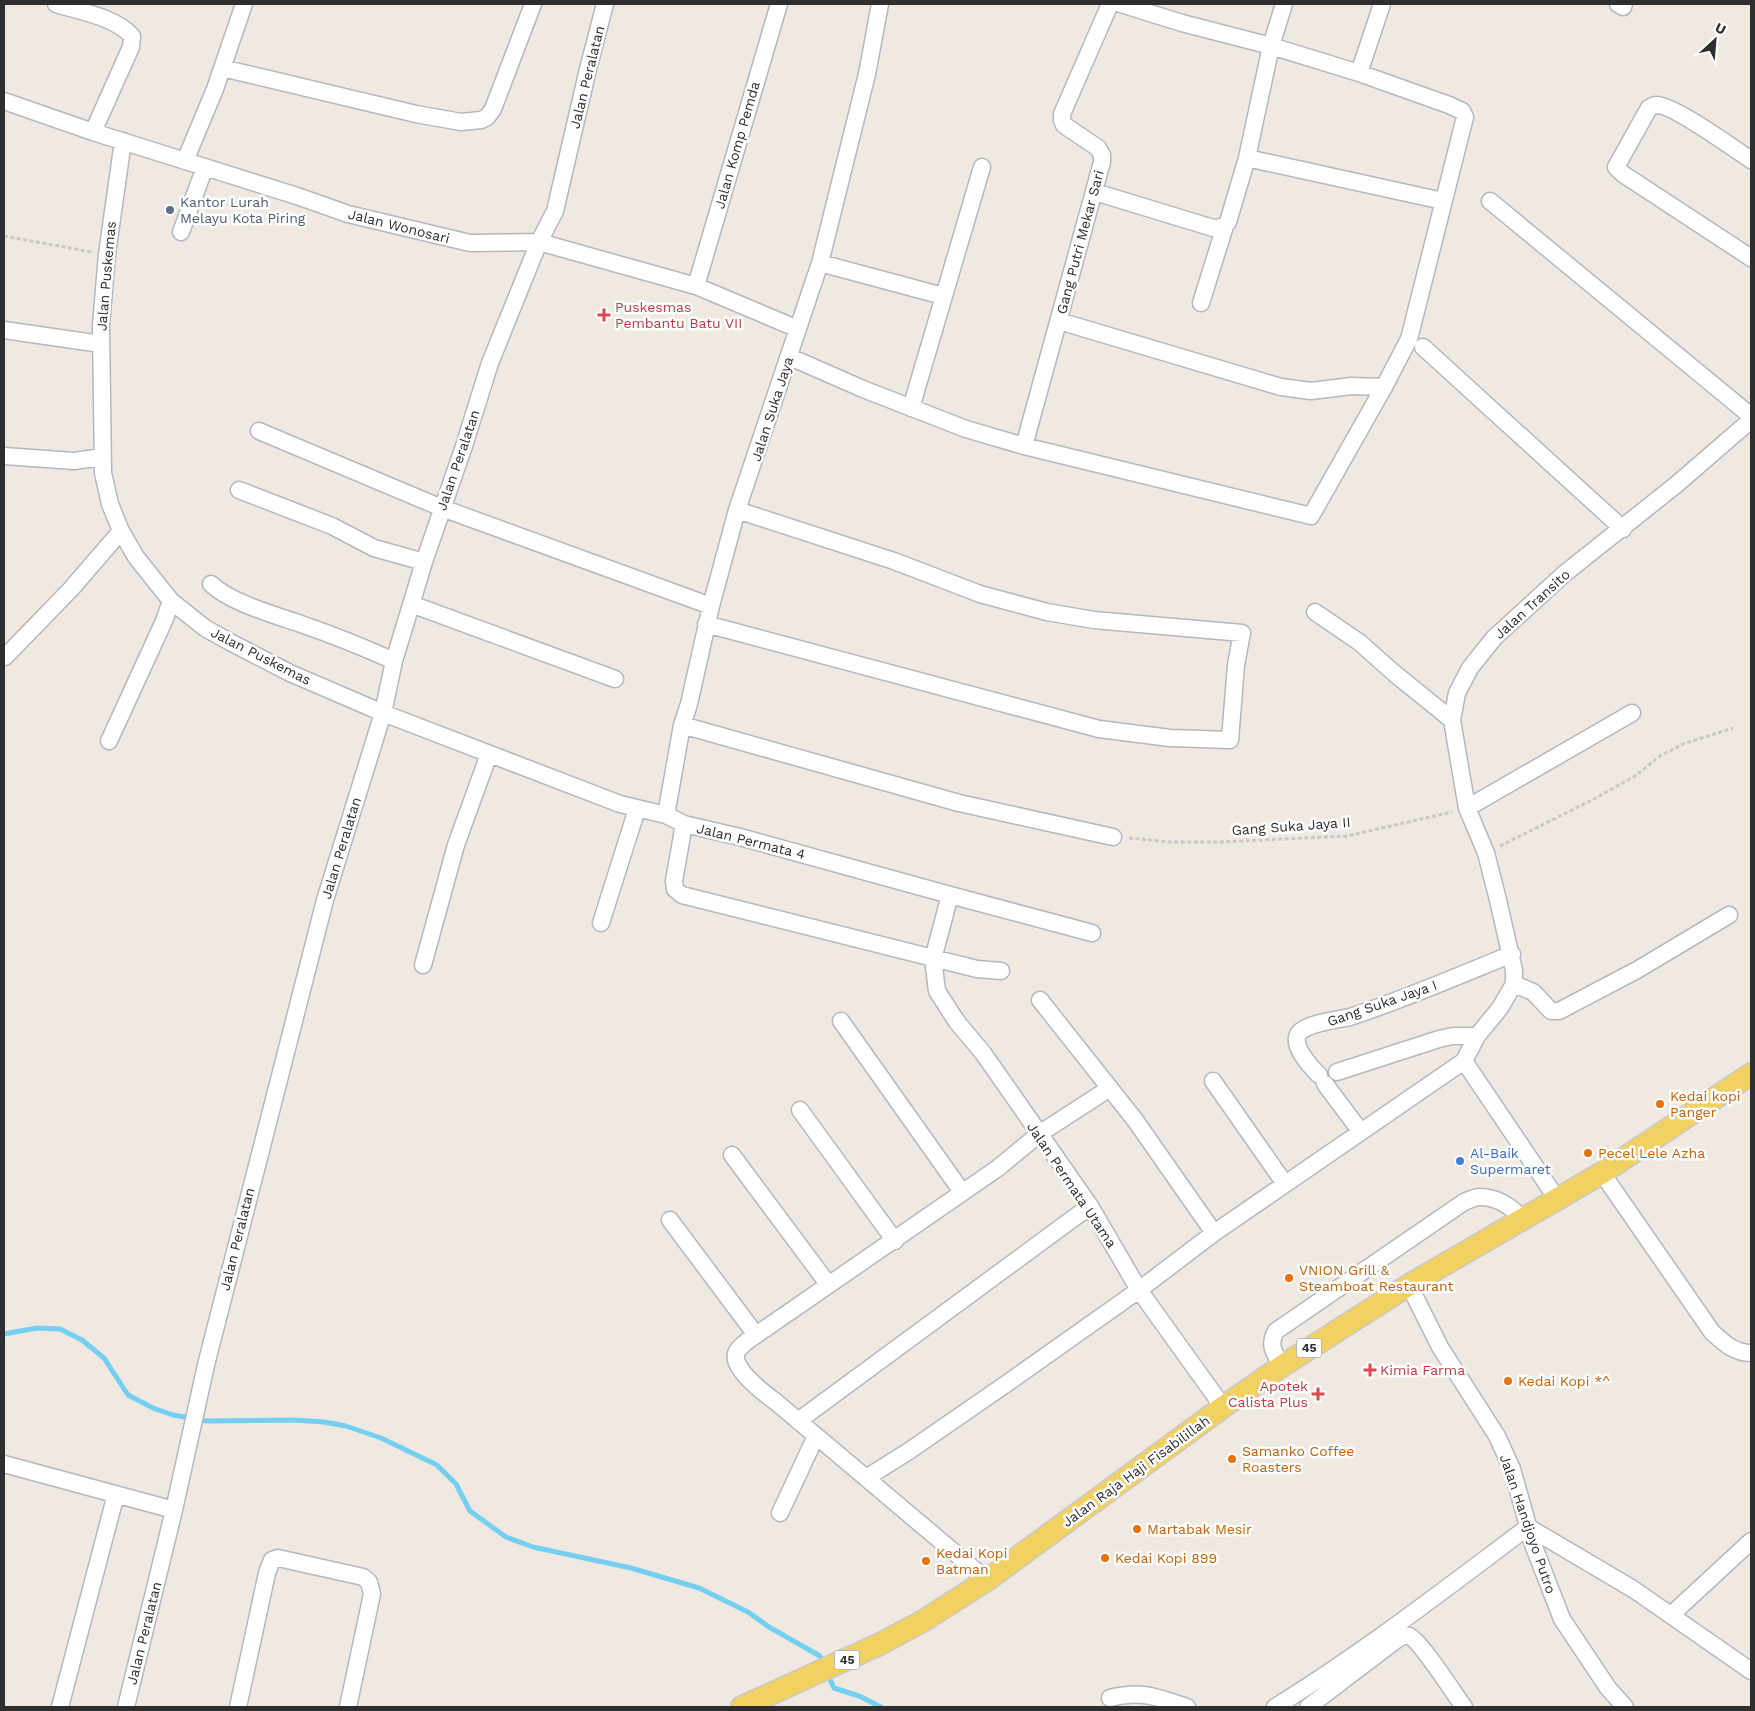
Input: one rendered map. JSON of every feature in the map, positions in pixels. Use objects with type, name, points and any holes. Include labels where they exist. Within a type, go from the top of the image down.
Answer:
[{"type":"main road","name":"Jalan Raja Haji Fisabilillah","points":[[742,1707],[882,1643],[923,1621],[987,1580],[1282,1366],[1409,1285],[1602,1173],[1751,1074]]},
{"type":"street","points":[[56,4],[116,23],[126,29],[132,36],[131,48],[92,132]]},
{"type":"street","points":[[185,161],[222,68],[244,4]]},
{"type":"street","points":[[222,68],[416,114],[461,122],[481,120],[492,109],[533,4]]},
{"type":"street","name":"Jalan Peralatan","points":[[126,1707],[174,1510],[206,1365],[325,900],[383,713],[394,661],[424,562],[490,363],[539,242],[555,211],[605,4]]},
{"type":"street","name":"Jalan Komp Pemda","points":[[696,286],[779,4]]},
{"type":"street","name":"Jalan Suka Jaya","points":[[666,815],[682,725],[689,704],[706,624],[737,510],[790,357],[820,263],[867,74],[880,4]]},
{"type":"street","name":"Gang Putri Mekar Sari","points":[[1024,446],[1095,192],[1102,154],[1098,148],[1064,124],[1062,114],[1110,4]]},
{"type":"street","points":[[790,357],[966,429],[1024,446],[1311,516],[1384,387],[1408,339],[1465,117],[1462,111],[1449,105],[1359,73],[1271,46],[1182,24],[1121,4]]},
{"type":"street","points":[[1201,303],[1247,158],[1271,46],[1284,4]]},
{"type":"street","points":[[1359,73],[1382,4]]},
{"type":"street","name":"Jalan Wonosari","points":[[4,101],[92,132],[348,214],[470,243],[539,242],[696,286],[798,329]]},
{"type":"street","points":[[1751,160],[1687,118],[1666,107],[1657,105],[1649,108],[1616,167],[1751,258]]},
{"type":"street","name":"Jalan Puskemas","points":[[123,141],[107,254],[101,344],[103,473],[110,504],[121,531],[136,557],[171,600],[205,628],[290,673],[383,713],[489,754],[637,809],[666,815],[684,824]]},
{"type":"street","points":[[1247,158],[1444,201]]},
{"type":"street","points":[[181,232],[204,167]]},
{"type":"street","points":[[911,408],[982,167]]},
{"type":"street","points":[[1095,192],[1213,228],[1225,226]]},
{"type":"street","points":[[1490,201],[1751,416]]},
{"type":"street","points":[[820,263],[943,296]]},
{"type":"street","points":[[1059,321],[1281,387],[1311,391],[1352,386],[1384,387]]},
{"type":"street","points":[[4,330],[101,344]]},
{"type":"street","points":[[1423,348],[1623,528]]},
{"type":"street","name":"Jalan Transito","points":[[1512,954],[1486,854],[1467,808],[1452,720],[1457,693],[1470,668],[1494,638],[1564,574],[1623,528],[1751,420]]},
{"type":"street","points":[[259,431],[442,508],[711,606]]},
{"type":"street","points":[[4,456],[74,461],[102,457]]},
{"type":"street","points":[[239,490],[332,526],[374,548],[424,562]]},
{"type":"street","points":[[706,624],[1098,729],[1170,738],[1230,740],[1236,665],[1242,633],[1094,620],[1046,612],[980,594],[894,561],[737,510]]},
{"type":"street","points":[[5,657],[71,589],[121,531]]},
{"type":"street","points":[[211,584],[218,591],[245,603],[353,643],[394,661]]},
{"type":"street","points":[[109,741],[164,621],[171,600]]},
{"type":"street","points":[[412,604],[615,679]]},
{"type":"street","points":[[1315,612],[1359,642],[1452,720]]},
{"type":"street","points":[[1467,808],[1632,713]]},
{"type":"street","points":[[682,725],[959,802],[1113,836]]},
{"type":"street","points":[[423,965],[456,845],[489,754]]},
{"type":"street","points":[[601,923],[637,809]]},
{"type":"street","name":"Jalan Permata 4","points":[[1001,971],[977,969],[933,959],[682,895],[677,892],[674,881],[684,824],[740,836],[950,895],[1092,932]]},
{"type":"street","points":[[933,959],[950,895]]},
{"type":"street","points":[[1514,984],[1533,992],[1551,1011],[1559,1011],[1636,970],[1729,915]]},
{"type":"street","points":[[866,1478],[910,1451],[1139,1290],[1214,1233],[1464,1061],[1476,1036],[1500,1008],[1514,984],[1512,954]]},
{"type":"street","name":"Gang Suka Jaya I","points":[[1361,1132],[1308,1064],[1297,1046],[1297,1037],[1300,1032],[1308,1027],[1349,1017],[1512,954]]},
{"type":"street","name":"Jalan Permata Utama","points":[[933,959],[937,991],[957,1022],[983,1053],[1090,1206],[1139,1290],[1223,1407]]},
{"type":"street","points":[[1040,1000],[1135,1120],[1214,1233]]},
{"type":"street","points":[[841,1021],[854,1042],[962,1192]]},
{"type":"street","points":[[1337,1072],[1439,1039],[1453,1036],[1476,1036]]},
{"type":"street","points":[[1464,1061],[1557,1198]]},
{"type":"street","points":[[1213,1081],[1285,1184]]},
{"type":"street","points":[[987,1580],[760,1391],[738,1368],[735,1357],[737,1350],[756,1335],[998,1168],[1039,1134],[1110,1088]]},
{"type":"street","points":[[800,1110],[895,1240]]},
{"type":"street","points":[[732,1155],[828,1284]]},
{"type":"street","points":[[1602,1173],[1712,1332],[1728,1347],[1743,1353],[1751,1353]]},
{"type":"street","points":[[1282,1366],[1272,1347],[1271,1340],[1276,1330],[1464,1202],[1479,1197],[1498,1200],[1513,1208],[1522,1219]]},
{"type":"street","points":[[798,1421],[1090,1206]]},
{"type":"street","points":[[670,1220],[756,1335]]},
{"type":"street","name":"Jalan Handjoyo Putro","points":[[1409,1285],[1440,1347],[1497,1436],[1512,1468],[1528,1527],[1562,1619],[1608,1688],[1625,1707]]},
{"type":"street","points":[[780,1513],[816,1436]]},
{"type":"street","points":[[4,1464],[174,1510]]},
{"type":"street","points":[[60,1707],[116,1494]]},
{"type":"street","points":[[1275,1707],[1399,1623],[1528,1527],[1633,1589],[1751,1671]]},
{"type":"street","points":[[1671,1615],[1751,1541]]},
{"type":"street","points":[[238,1707],[267,1573],[272,1560],[278,1558],[364,1577],[371,1586],[372,1594],[348,1707]]},
{"type":"street","points":[[1308,1707],[1402,1636],[1407,1636],[1418,1643],[1464,1707]]},
{"type":"street","points":[[1110,1698],[1136,1694],[1156,1696],[1186,1707]]},
{"type":"path","points":[[4,236],[107,254]]},
{"type":"path","points":[[1486,854],[1594,799],[1635,776],[1660,756],[1683,744],[1733,728]]},
{"type":"path","name":"Gang Suka Jaya II","points":[[1113,836],[1155,841],[1220,842],[1347,836],[1467,808]]},
{"type":"waterway","points":[[4,1334],[37,1328],[60,1329],[82,1340],[104,1358],[128,1395],[153,1408],[173,1415],[207,1421],[294,1420],[324,1422],[346,1426],[381,1438],[437,1465],[456,1484],[470,1511],[506,1537],[533,1547],[631,1568],[699,1588],[748,1612],[769,1627],[820,1656],[824,1665]]},
{"type":"waterway","points":[[827,1673],[834,1688],[859,1696],[881,1707]]},
{"type":"place","name":"Kantor Lurah Melayu Kota Piring","points":[[170,210]]},
{"type":"place","name":"Puskesmas Pembantu Batu VII","points":[[604,315]]},
{"type":"place","name":"Kedai kopi Panger","points":[[1660,1104]]},
{"type":"place","name":"Pecel Lele Azha","points":[[1588,1153]]},
{"type":"place","name":"Al-Baik Supermaret","points":[[1460,1161]]},
{"type":"place","name":"VNION Grill & Steamboat Restaurant","points":[[1289,1278]]},
{"type":"place","name":"Kimia Farma","points":[[1370,1370]]},
{"type":"place","name":"Kedai Kopi *^","points":[[1508,1381]]},
{"type":"place","name":"Apotek Calista Plus","points":[[1318,1394]]},
{"type":"place","name":"Samanko Coffee Roasters","points":[[1232,1459]]},
{"type":"place","name":"Martabak Mesir","points":[[1137,1529]]},
{"type":"place","name":"Kedai Kopi 899","points":[[1105,1558]]},
{"type":"place","name":"Kedai Kopi Batman","points":[[926,1561]]}]
